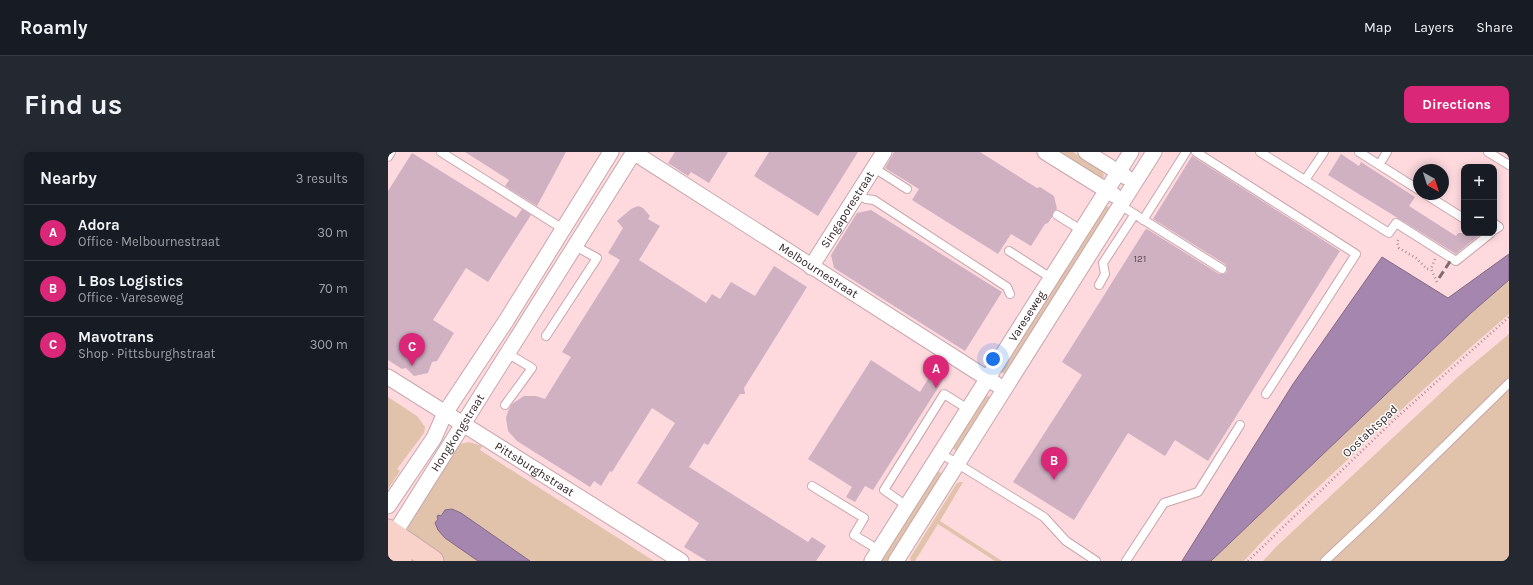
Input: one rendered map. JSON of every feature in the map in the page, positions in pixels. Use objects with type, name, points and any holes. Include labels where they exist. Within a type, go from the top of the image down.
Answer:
[{"type":"main road","points":[[389,540],[401,561]]},
{"type":"main road","points":[[389,540],[433,561]]},
{"type":"street","name":"Hongkongstraat","points":[[388,506],[434,438],[445,413],[506,321],[611,152]]},
{"type":"street","name":"Hongkongstraat","points":[[389,540],[633,152]]},
{"type":"street","name":"Melbournestraat","points":[[633,152],[1004,389]]},
{"type":"street","name":"Singaporestraat","points":[[812,267],[884,152]]},
{"type":"street","points":[[1045,152],[1106,190],[1121,203]]},
{"type":"street","points":[[1086,152],[1135,182]]},
{"type":"street","name":"Vareseweg","points":[[875,556],[1131,152]]},
{"type":"street","name":"Vareseweg","points":[[896,561],[1154,152]]},
{"type":"street","points":[[506,321],[521,332]]},
{"type":"street","name":"Pittsburghstraat","points":[[388,377],[681,561]]},
{"type":"lane","points":[[388,157],[391,152]]},
{"type":"lane","points":[[441,152],[563,229]]},
{"type":"lane","points":[[1143,220],[1186,152]]},
{"type":"lane","points":[[1196,152],[1356,254],[1266,394]]},
{"type":"lane","points":[[1260,152],[1389,233],[1396,223],[1456,260],[1487,236]]},
{"type":"lane","points":[[1305,180],[1324,152]]},
{"type":"lane","points":[[1359,152],[1413,186]]},
{"type":"lane","points":[[1379,165],[1387,152]]},
{"type":"lane","points":[[1488,152],[1509,165]]},
{"type":"lane","points":[[874,168],[907,189]]},
{"type":"lane","points":[[857,194],[866,199],[874,200],[1007,287],[1010,294]]},
{"type":"lane","points":[[1434,200],[1461,217]]},
{"type":"lane","points":[[1121,203],[1143,220],[1222,269]]},
{"type":"lane","points":[[1099,285],[1105,274],[1104,263],[1135,214]]},
{"type":"lane","points":[[1057,215],[1081,230]]},
{"type":"lane","points":[[546,336],[597,258],[575,246]]},
{"type":"lane","points":[[1009,251],[1051,278]]},
{"type":"lane","points":[[505,405],[532,368],[507,353]]},
{"type":"lane","points":[[1325,561],[1509,383]]},
{"type":"lane","points":[[907,506],[884,490],[944,394],[968,409]]},
{"type":"lane","points":[[1126,561],[1164,502],[1198,492],[1240,425]]},
{"type":"lane","points":[[940,453],[1044,517],[1066,541],[1096,561]]},
{"type":"lane","points":[[812,486],[864,518],[854,535],[875,556]]},
{"type":"path","points":[[1403,228],[1397,242],[1399,248],[1416,258],[1427,269],[1431,269]]},
{"type":"path","points":[[1438,284],[1431,269],[1434,260],[1446,254]]},
{"type":"path","name":"Oostabtspad","points":[[1248,561],[1395,419],[1509,317]]},
{"type":"shaded area","points":[[1052,152],[1073,152],[1102,170],[1104,176],[1102,180]]},
{"type":"shaded area","points":[[1105,205],[1110,208],[1007,375],[1002,373],[1001,371]]},
{"type":"shaded area","points":[[1509,254],[1509,280],[1471,313],[1211,561],[1182,561],[1293,384],[1382,257],[1448,298]]},
{"type":"shaded area","points":[[1509,280],[1509,314],[1364,444],[1280,523],[1244,561],[1211,561],[1471,313]]},
{"type":"shaded area","points":[[1509,334],[1509,561],[1263,561],[1278,545],[1460,375]]},
{"type":"shaded area","points":[[986,395],[990,397],[991,400],[958,451],[956,451],[952,447]]},
{"type":"shaded area","points":[[388,397],[417,416],[425,427],[424,433],[397,469],[400,471],[388,489]]},
{"type":"shaded area","points":[[469,442],[482,446],[480,450],[654,561],[530,561],[461,513],[438,515],[445,538],[478,561],[440,561],[408,532],[407,522],[452,449],[460,444]]},
{"type":"shaded area","points":[[937,471],[943,474],[891,561],[878,561]]},
{"type":"shaded area","points":[[963,482],[940,521],[1002,561],[995,561],[938,524],[915,561],[911,561],[910,558],[957,483]]},
{"type":"shaded area","points":[[452,509],[461,513],[530,561],[478,561],[445,538],[438,530],[435,523],[438,519],[438,515],[441,516],[445,510]]},
{"type":"building","points":[[465,152],[566,152],[537,206],[505,186],[509,180]]},
{"type":"building","points":[[675,152],[728,152],[709,183],[691,172],[688,176],[668,163]]},
{"type":"building","points":[[769,152],[858,152],[818,216],[754,176]]},
{"type":"building","points":[[894,152],[980,152],[1037,188],[1040,187],[1054,196],[1057,209],[1053,212],[1052,217],[1048,223],[1045,224],[1031,246],[1011,234],[998,254],[912,200],[919,189],[885,168]]},
{"type":"building","points":[[412,153],[516,218],[522,209],[531,215],[488,282],[466,268],[433,320],[454,333],[437,361],[432,362],[428,373],[414,376],[406,368],[402,369],[388,360],[388,191]]},
{"type":"building","points":[[1341,154],[1359,166],[1361,162],[1413,196],[1413,200],[1409,206],[1456,236],[1458,233],[1461,233],[1461,236],[1478,236],[1456,254],[1328,175]]},
{"type":"building","points":[[1192,156],[1340,251],[1208,461],[1175,440],[1165,456],[1128,433],[1074,520],[1013,482],[1082,375],[1062,362],[1145,230],[1147,229],[1219,274],[1224,274],[1227,272],[1227,267],[1225,264],[1153,219]]},
{"type":"building","points":[[638,206],[643,208],[650,216],[648,219],[660,226],[639,260],[706,303],[712,294],[720,299],[731,282],[755,296],[774,266],[807,287],[744,388],[745,394],[740,394],[708,445],[704,443],[689,467],[808,542],[812,537],[826,546],[816,561],[707,561],[684,547],[699,523],[637,483],[675,423],[652,408],[612,472],[610,471],[601,486],[594,481],[590,487],[517,441],[508,431],[506,418],[512,404],[524,396],[536,396],[545,399],[571,357],[562,352],[620,260],[608,253],[623,228],[617,221],[631,209]]},
{"type":"building","points":[[871,210],[1002,292],[965,351],[834,268],[831,255],[857,213]]},
{"type":"building","points":[[871,360],[920,392],[932,373],[943,380],[873,490],[865,486],[855,502],[846,497],[852,487],[808,459]]},
{"type":"railway","points":[[1439,278],[1451,260]]},
{"type":"place","name":"Mavotrans","points":[[412,366]]},
{"type":"place","name":"Adora","points":[[936,388]]},
{"type":"place","name":"L Bos Logistics","points":[[1054,480]]}]
